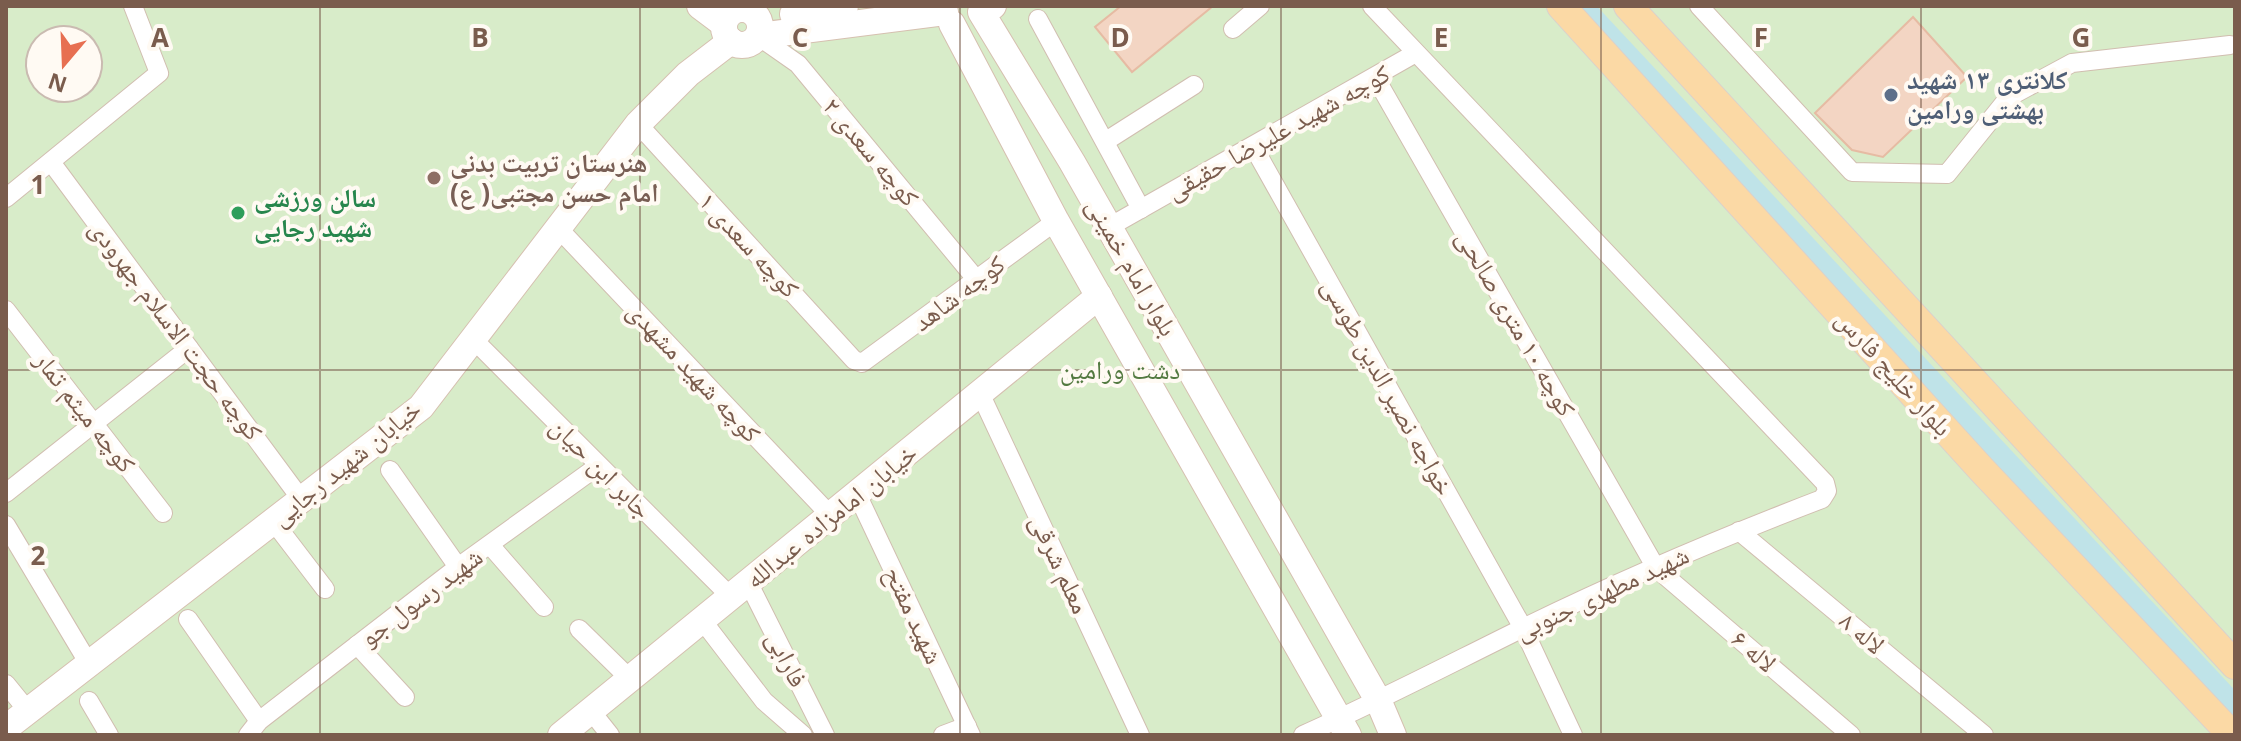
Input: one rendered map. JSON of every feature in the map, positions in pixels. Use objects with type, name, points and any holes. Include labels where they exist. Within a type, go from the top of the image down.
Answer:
[{"type":"main road","points":[[700,6],[742,23],[948,14],[962,28],[973,25],[985,8]]},
{"type":"main road","name":"خیابان شهید رجایی","points":[[6,728],[421,407],[638,124],[742,23],[845,6]]},
{"type":"main road","name":"بلوار خلیج فارس","points":[[1561,6],[1982,470],[2232,735]]},
{"type":"main road","name":"بلوار خلیج فارس","points":[[1628,6],[2235,665]]},
{"type":"main road","name":"بلوار امام خمینی","points":[[985,8],[1379,702],[1393,735]]},
{"type":"main road","name":"بلوار امام خمینی","points":[[948,14],[1056,221],[1344,726]]},
{"type":"main road","name":"خیابان امامزاده عبدالله","points":[[561,735],[830,515],[858,496],[1099,296]]},
{"type":"street","points":[[8,192],[51,162],[159,73],[133,6]]},
{"type":"street","points":[[1233,29],[1260,6]]},
{"type":"street","points":[[1372,6],[1414,54]]},
{"type":"street","points":[[1699,6],[1852,172],[1947,174],[2009,97],[2072,63],[2230,45]]},
{"type":"street","points":[[1038,19],[1141,209]]},
{"type":"street","name":"کوچه سعدی ۲","points":[[742,23],[798,64],[976,279]]},
{"type":"street","name":"کوچه شهید علیرضا حقیقی","points":[[1109,227],[1414,54]]},
{"type":"street","name":"شهید مطهری جنوبی","points":[[1303,735],[1344,726],[1379,702],[1523,628],[1739,531],[1822,499],[1827,491],[1825,483],[1414,54]]},
{"type":"street","name":"کوچه ۱۰ متری صالحی","points":[[1375,77],[1656,568]]},
{"type":"street","points":[[1106,141],[1194,85]]},
{"type":"street","name":"کوچه سعدی ۱","points":[[638,124],[854,360],[862,363]]},
{"type":"street","name":"خواجه نصیر الدین طوسی","points":[[1253,146],[1523,628],[1573,735]]},
{"type":"street","name":"کوچه حجت الاسلام جهرودی","points":[[51,162],[301,499]]},
{"type":"street","name":"کوچه شاهد","points":[[862,363],[870,361],[1056,221]]},
{"type":"street","name":"کوچه شهید مشهدی","points":[[558,228],[830,515]]},
{"type":"street","name":"کوچه میثم تمار","points":[[6,310],[163,513]]},
{"type":"street","name":"جابر ابن حیان","points":[[473,339],[598,466],[740,590]]},
{"type":"street","points":[[6,493],[189,348]]},
{"type":"street","name":"معلم شرقی","points":[[980,393],[1140,735]]},
{"type":"street","name":"شهید رسول جو","points":[[256,729],[458,567],[598,466]]},
{"type":"street","points":[[390,470],[458,567]]},
{"type":"street","name":"شهید مفتح","points":[[858,496],[969,731]]},
{"type":"street","points":[[273,521],[325,589]]},
{"type":"street","points":[[6,525],[89,664]]},
{"type":"street","name":"لاله ۸","points":[[1739,531],[1984,735]]},
{"type":"street","points":[[490,545],[544,607]]},
{"type":"street","name":"لاله ۶","points":[[1656,568],[1851,735]]},
{"type":"street","name":"فارابی","points":[[740,590],[825,735]]},
{"type":"street","points":[[188,619],[256,729]]},
{"type":"street","name":"فارابی","points":[[702,620],[764,701],[803,735]]},
{"type":"street","points":[[579,629],[630,679]]},
{"type":"street","points":[[357,645],[405,697]]},
{"type":"street","points":[[6,684],[28,711]]},
{"type":"street","points":[[89,701],[109,735]]},
{"type":"street","points":[[591,711],[610,735]]},
{"type":"street","points":[[943,735],[969,731]]},
{"type":"green space","name":"دشت ورامین","points":[[6,6],[2235,6],[2235,735],[6,735]]},
{"type":"building","points":[[1121,6],[1213,6],[1132,72],[1095,27]]},
{"type":"building","name":"کلانتری ۱۳ شهید بهشتی ورامین","points":[[1913,17],[1967,77],[1883,157],[1852,150],[1815,113]]},
{"type":"waterway","points":[[1583,6],[2235,705]]},
{"type":"place","name":"کلانتری ۱۳ شهید بهشتی ورامین","points":[[1891,95]]},
{"type":"place","name":"هنرستان تربیت بدنی امام حسن مجتبی( ع)","points":[[434,178]]},
{"type":"place","name":"سالن ورزشی شهید رجایی","points":[[238,213]]}]
